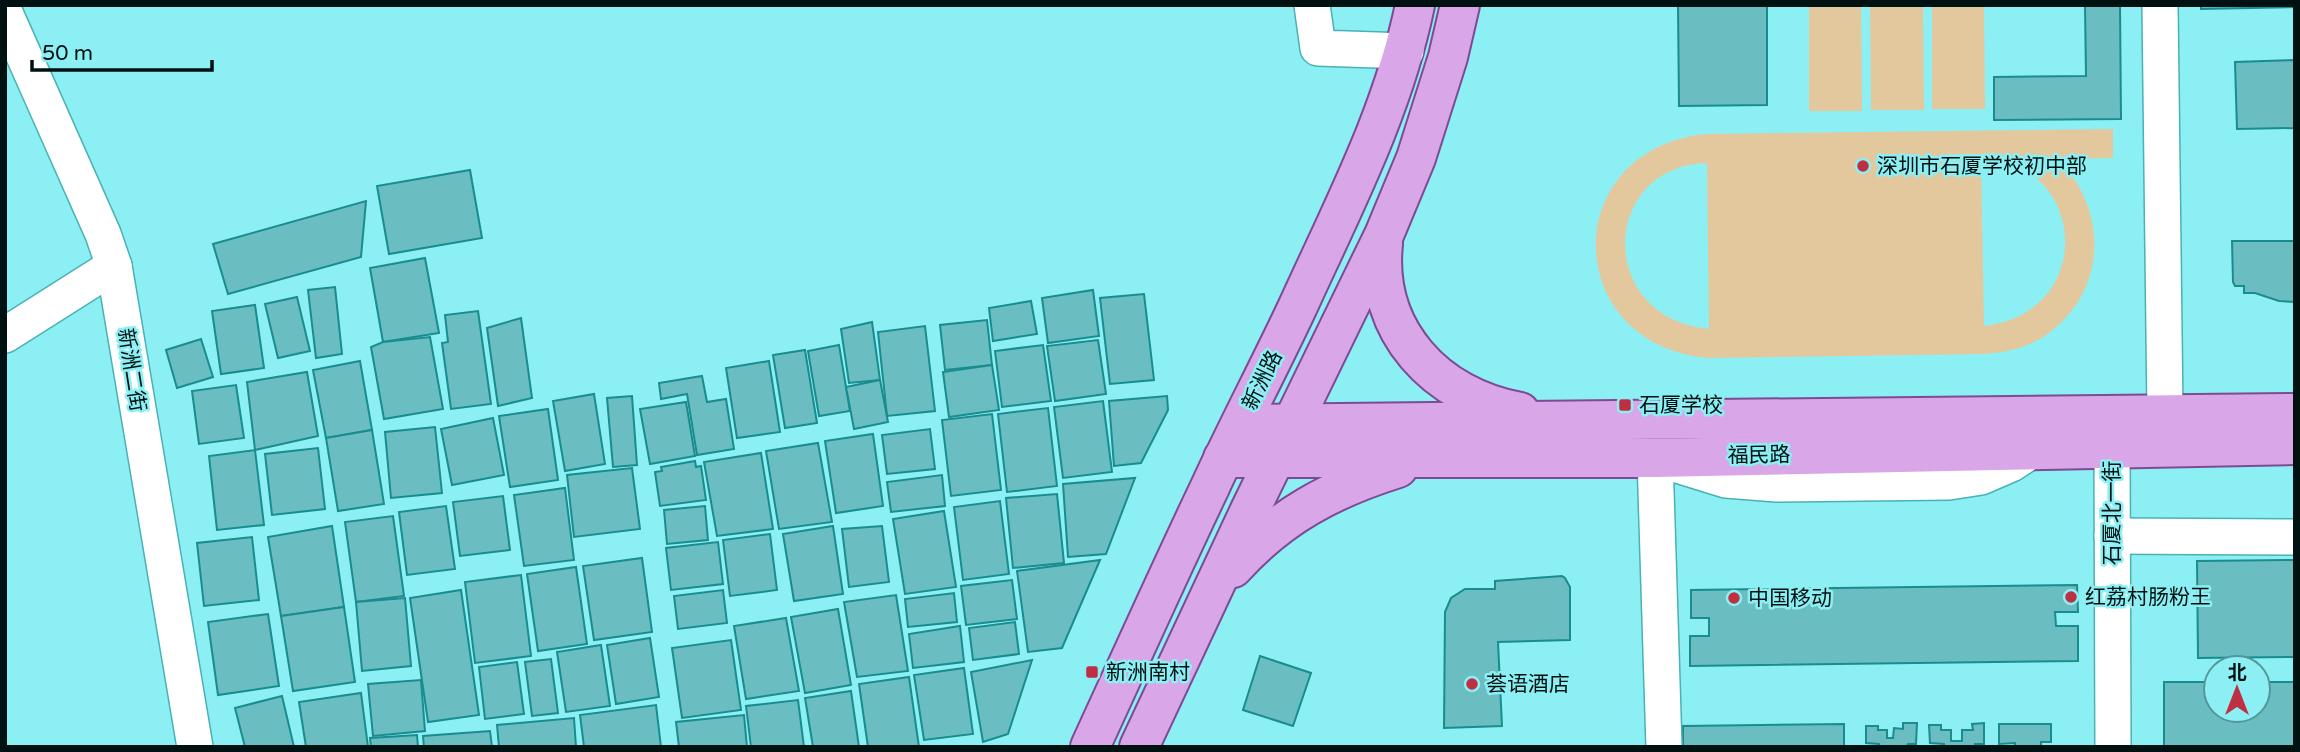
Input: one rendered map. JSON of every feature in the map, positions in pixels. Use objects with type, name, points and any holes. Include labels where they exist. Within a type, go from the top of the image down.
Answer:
[{"type":"main road","name":"新洲路","points":[[1090,747],[1223,458],[1360,172],[1388,105],[1415,5]]},
{"type":"main road","points":[[1139,747],[1384,235],[1416,158],[1443,74],[1460,5]]},
{"type":"main road","points":[[1401,64],[1443,74]]},
{"type":"main road","points":[[1384,235],[1381,266],[1384,294],[1411,350],[1430,370],[1474,398],[1514,411],[1570,421]]},
{"type":"main road","name":"福民路","points":[[1241,425],[2295,412]]},
{"type":"main road","name":"福民路","points":[[1223,458],[1655,458],[2295,445]]},
{"type":"main road","points":[[1213,590],[1274,528],[1307,505],[1352,484],[1397,468],[1454,457]]},
{"type":"street","points":[[1311,5],[1318,48],[1401,64]]},
{"type":"street","points":[[1443,74],[1479,5]]},
{"type":"street","points":[[2160,5],[2165,414]]},
{"type":"street","name":"新洲二街","points":[[5,13],[103,234],[114,267],[194,747]]},
{"type":"street","points":[[5,335],[114,267]]},
{"type":"street","name":"石厦北一街","points":[[2112,448],[2113,747]]},
{"type":"street","points":[[1655,458],[1664,747]]},
{"type":"street","points":[[2112,537],[2295,537]]},
{"type":"shaded area","points":[[1809,5],[1861,5],[1862,111],[1809,111]]},
{"type":"shaded area","points":[[1870,5],[1923,5],[1924,110],[1871,110]]},
{"type":"shaded area","points":[[1932,5],[1984,5],[1985,109],[1932,109]]},
{"type":"shaded area","points":[[2113,129],[2113,158],[2057,159],[2074,179],[2086,201],[2092,224],[2094,247],[2091,271],[2083,293],[2069,314],[2043,337],[2019,348],[1994,353],[1708,358],[1659,345],[1624,319],[1603,285],[1596,247],[1602,208],[1623,174],[1657,148],[1705,134]],"holes":[[[1981,160],[2016,166],[2042,183],[2058,208],[2065,237],[2061,267],[2047,294],[2021,315],[1984,326]],[[1707,163],[1709,328],[1709,329],[1672,319],[1646,299],[1630,272],[1625,243],[1631,214],[1646,189],[1672,171]]]},
{"type":"building","points":[[1678,5],[1767,5],[1767,105],[1679,106]]},
{"type":"building","points":[[2085,5],[2120,5],[2121,119],[1994,120],[1994,77],[2086,76]]},
{"type":"building","points":[[2201,5],[2295,5],[2295,7],[2201,9]]},
{"type":"building","points":[[2295,60],[2295,128],[2237,129],[2235,62]]},
{"type":"building","points":[[470,170],[482,238],[389,254],[377,186]]},
{"type":"building","points":[[366,201],[361,257],[228,294],[213,244]]},
{"type":"building","points":[[2232,241],[2295,241],[2295,302],[2244,293],[2244,286],[2235,286]]},
{"type":"building","points":[[425,258],[439,333],[383,342],[370,268]]},
{"type":"building","points":[[335,287],[342,354],[316,358],[308,290]]},
{"type":"building","points":[[1093,290],[1099,336],[1048,343],[1042,298]]},
{"type":"building","points":[[1144,294],[1154,380],[1110,384],[1100,298]]},
{"type":"building","points":[[297,297],[310,351],[278,358],[265,304]]},
{"type":"building","points":[[1031,301],[1037,334],[993,341],[989,308]]},
{"type":"building","points":[[255,305],[264,368],[221,374],[212,311]]},
{"type":"building","points":[[478,311],[491,404],[451,409],[442,343],[448,342],[445,315]]},
{"type":"building","points":[[521,318],[532,398],[498,406],[487,328]]},
{"type":"building","points":[[987,320],[992,365],[945,370],[940,325]]},
{"type":"building","points":[[872,322],[880,380],[849,383],[841,329]]},
{"type":"building","points":[[925,326],[935,411],[887,416],[878,332]]},
{"type":"building","points":[[430,337],[443,409],[384,419],[371,347],[383,342]]},
{"type":"building","points":[[201,339],[213,377],[177,388],[166,350]]},
{"type":"building","points":[[1098,340],[1106,394],[1055,401],[1047,346]]},
{"type":"building","points":[[839,345],[850,411],[819,416],[808,351]]},
{"type":"building","points":[[1043,345],[1051,401],[1002,407],[995,351]]},
{"type":"building","points":[[805,350],[817,423],[785,428],[773,355]]},
{"type":"building","points":[[360,361],[372,430],[326,438],[313,370]]},
{"type":"building","points":[[769,361],[780,432],[737,438],[726,368]]},
{"type":"building","points":[[992,365],[999,410],[949,417],[943,372]]},
{"type":"building","points":[[307,372],[318,436],[255,450],[247,382]]},
{"type":"building","points":[[702,376],[707,402],[726,399],[734,449],[697,455],[687,394],[661,399],[659,383]]},
{"type":"building","points":[[880,380],[888,422],[854,429],[846,387]]},
{"type":"building","points":[[236,385],[244,438],[199,444],[192,391]]},
{"type":"building","points":[[594,394],[605,464],[565,471],[553,401]]},
{"type":"building","points":[[632,396],[637,465],[613,467],[607,398]]},
{"type":"building","points":[[1167,396],[1168,410],[1141,463],[1114,466],[1109,401]]},
{"type":"building","points":[[1103,401],[1112,472],[1063,478],[1054,407]]},
{"type":"building","points":[[686,402],[695,456],[650,464],[640,409]]},
{"type":"building","points":[[1048,408],[1057,486],[1007,492],[998,414]]},
{"type":"building","points":[[548,409],[558,480],[510,487],[499,416]]},
{"type":"building","points":[[992,414],[1001,490],[951,496],[942,420]]},
{"type":"building","points":[[493,418],[504,475],[452,485],[441,429]]},
{"type":"building","points":[[435,427],[442,493],[391,498],[385,432]]},
{"type":"building","points":[[930,429],[935,469],[887,474],[882,435]]},
{"type":"building","points":[[372,430],[384,504],[338,511],[326,438]]},
{"type":"building","points":[[873,434],[883,506],[836,513],[825,441]]},
{"type":"building","points":[[818,443],[832,522],[779,529],[766,451]]},
{"type":"building","points":[[318,448],[325,509],[272,515],[265,454]]},
{"type":"building","points":[[255,450],[264,525],[217,530],[209,456]]},
{"type":"building","points":[[761,453],[773,529],[717,536],[704,462]]},
{"type":"building","points":[[695,461],[696,467],[701,466],[706,500],[660,506],[655,472],[662,471],[661,467]]},
{"type":"building","points":[[632,468],[640,529],[574,537],[567,475]]},
{"type":"building","points":[[942,475],[945,506],[891,512],[887,482]]},
{"type":"building","points":[[1135,478],[1106,554],[1068,557],[1063,484]]},
{"type":"building","points":[[565,488],[574,560],[524,566],[514,495]]},
{"type":"building","points":[[1057,494],[1064,563],[1013,568],[1006,498]]},
{"type":"building","points":[[503,496],[510,550],[460,556],[453,502]]},
{"type":"building","points":[[1000,501],[1009,574],[963,580],[954,507]]},
{"type":"building","points":[[446,506],[455,569],[407,575],[399,512]]},
{"type":"building","points":[[705,506],[708,540],[667,544],[664,510]]},
{"type":"building","points":[[944,511],[956,587],[905,594],[893,519]]},
{"type":"building","points":[[393,516],[404,596],[356,602],[345,522]]},
{"type":"building","points":[[332,526],[344,607],[281,616],[268,537]]},
{"type":"building","points":[[833,526],[843,594],[794,601],[783,534]]},
{"type":"building","points":[[882,526],[889,582],[849,587],[842,529]]},
{"type":"building","points":[[770,534],[777,590],[730,596],[723,540]]},
{"type":"building","points":[[252,537],[259,600],[204,606],[197,543]]},
{"type":"building","points":[[718,542],[723,584],[671,590],[666,548]]},
{"type":"building","points":[[642,558],[652,632],[594,640],[583,566]]},
{"type":"building","points":[[1100,560],[1062,648],[1028,652],[1017,571]]},
{"type":"building","points":[[2295,560],[2295,657],[2272,657],[2272,654],[2202,654],[2202,658],[2198,658],[2197,561]]},
{"type":"building","points":[[576,567],[587,644],[538,651],[527,574]]},
{"type":"building","points":[[521,575],[531,656],[475,663],[465,582]]},
{"type":"building","name":"荟语酒店","points":[[1562,576],[1570,587],[1570,640],[1498,642],[1502,726],[1444,728],[1445,612],[1451,598],[1465,589],[1495,589],[1495,581]]},
{"type":"building","points":[[1012,580],[1017,619],[966,625],[961,586]]},
{"type":"building","points":[[2077,585],[2078,612],[2055,612],[2056,626],[2078,626],[2078,661],[1690,666],[1690,636],[1709,636],[1709,618],[1691,618],[1691,590]]},
{"type":"building","points":[[461,590],[479,715],[428,722],[410,598]]},
{"type":"building","points":[[723,590],[727,623],[678,629],[674,596]]},
{"type":"building","points":[[954,593],[957,622],[908,627],[905,599]]},
{"type":"building","points":[[896,595],[908,671],[857,677],[844,602]]},
{"type":"building","points":[[405,598],[411,666],[362,671],[356,602]]},
{"type":"building","points":[[344,607],[355,682],[293,691],[281,616]]},
{"type":"building","points":[[838,609],[851,685],[805,693],[791,617]]},
{"type":"building","points":[[268,614],[279,686],[218,695],[208,622]]},
{"type":"building","points":[[786,618],[799,691],[746,699],[734,626]]},
{"type":"building","points":[[1015,622],[1019,654],[973,660],[969,628]]},
{"type":"building","points":[[960,626],[964,662],[913,668],[909,634]]},
{"type":"building","points":[[650,638],[659,697],[616,704],[607,645]]},
{"type":"building","points":[[731,640],[741,710],[682,718],[672,648]]},
{"type":"building","points":[[601,645],[610,706],[566,712],[557,652]]},
{"type":"building","points":[[1260,656],[1311,673],[1293,726],[1243,710]]},
{"type":"building","points":[[551,659],[558,713],[532,716],[525,662]]},
{"type":"building","points":[[1032,660],[1008,734],[983,742],[971,672]]},
{"type":"building","points":[[517,662],[524,714],[485,719],[479,667]]},
{"type":"building","points":[[964,668],[973,734],[924,740],[914,675]]},
{"type":"building","points":[[909,677],[919,747],[868,747],[859,684]]},
{"type":"building","points":[[421,680],[425,731],[373,736],[368,684]]},
{"type":"building","points":[[2164,682],[2202,682],[2202,724],[2272,724],[2272,682],[2295,682],[2295,747],[2164,747]]},
{"type":"building","points":[[851,691],[859,747],[813,747],[805,698]]},
{"type":"building","points":[[361,693],[368,747],[306,747],[299,702]]},
{"type":"building","points":[[282,696],[294,747],[245,747],[235,708]]},
{"type":"building","points":[[798,700],[804,747],[751,747],[746,706]]},
{"type":"building","points":[[656,705],[661,747],[584,747],[580,715]]},
{"type":"building","points":[[744,715],[747,747],[679,747],[676,722]]},
{"type":"building","points":[[574,718],[576,747],[499,747],[497,725]]},
{"type":"building","points":[[1903,723],[1917,723],[1916,744],[1908,744],[1907,747],[1879,747],[1879,744],[1866,743],[1866,726],[1878,726],[1878,730],[1887,730],[1887,738],[1893,738],[1894,728],[1903,729]]},
{"type":"building","points":[[1984,723],[1984,744],[1975,744],[1975,747],[1944,747],[1944,744],[1930,743],[1929,725],[1941,725],[1941,730],[1951,730],[1951,741],[1962,741],[1962,730],[1973,730],[1972,724]]},
{"type":"building","points":[[1844,724],[1844,747],[1683,747],[1683,726]]},
{"type":"building","points":[[1999,724],[2051,724],[2051,742],[2041,742],[2041,747],[2015,747],[2015,743],[1999,744]]},
{"type":"building","points":[[490,731],[492,747],[424,747],[423,736]]},
{"type":"building","points":[[417,735],[418,747],[371,747],[370,738]]},
{"type":"place","name":"深圳市石厦学校初中部","points":[[1863,166]]},
{"type":"place","name":"石厦学校","points":[[1625,405]]},
{"type":"place","name":"红荔村肠粉王","points":[[2071,597]]},
{"type":"place","name":"中国移动","points":[[1734,598]]},
{"type":"place","name":"新洲南村","points":[[1092,672]]},
{"type":"place","name":"荟语酒店","points":[[1472,684]]}]
